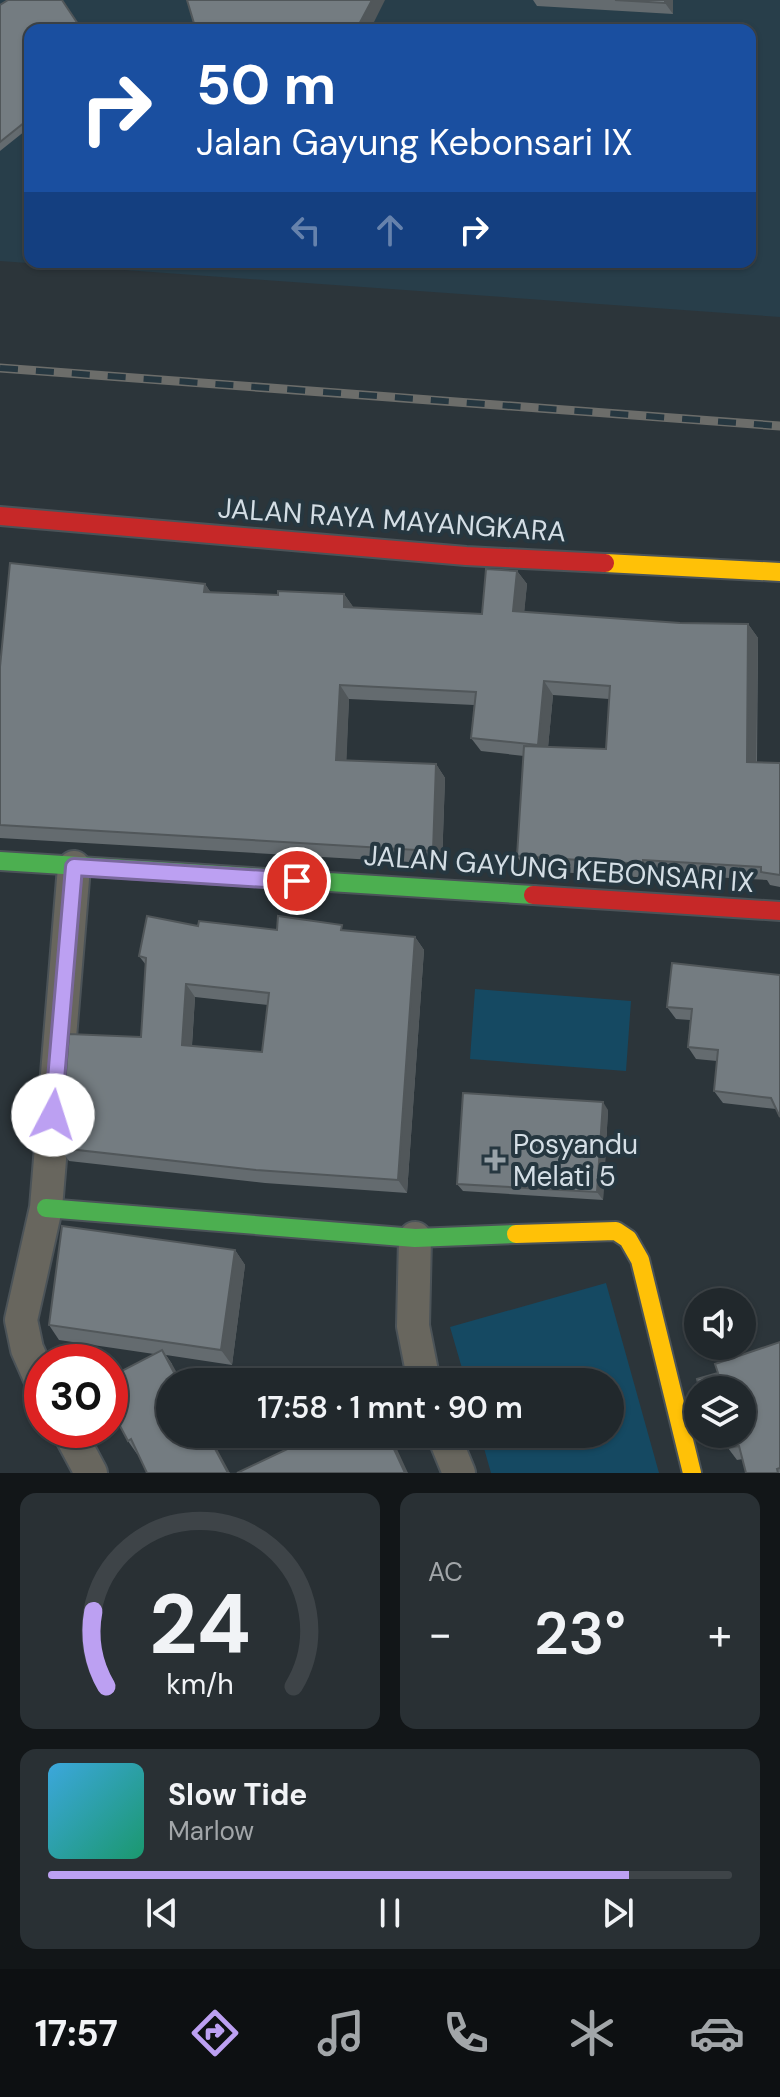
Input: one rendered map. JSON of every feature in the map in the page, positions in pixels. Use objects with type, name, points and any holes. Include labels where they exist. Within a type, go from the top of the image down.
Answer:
[{"type":"street","name":"JALAN RAYA MAYANGKARA","points":[[0,516],[466,556],[780,572]]},
{"type":"street","name":"JALAN GAYUNG KEBONSARI IX","points":[[0,861],[780,911]]},
{"type":"street","points":[[26,1344],[21,1320],[46,1208],[74,867]]},
{"type":"street","points":[[46,1208],[415,1238],[616,1231],[624,1235],[640,1260],[692,1473]]},
{"type":"street","points":[[415,1238],[413,1326],[421,1368]]},
{"type":"street","points":[[78,1448],[91,1473]]},
{"type":"street","points":[[449,1448],[459,1473]]},
{"type":"shaded area","points":[[0,0],[780,0],[780,317],[98,268],[756,268],[756,24],[24,24],[24,263],[0,261]]},
{"type":"shaded area","points":[[475,989],[631,1001],[626,1071],[470,1059]]},
{"type":"shaded area","points":[[606,1283],[659,1473],[491,1473],[484,1448],[624,1448],[624,1368],[462,1368],[450,1327]]},
{"type":"building","points":[[8,0],[62,0],[78,24],[24,24],[24,123],[0,142],[0,5]]},
{"type":"building","points":[[187,0],[372,0],[359,24],[194,24]]},
{"type":"building","points":[[615,0],[665,0],[665,3]]},
{"type":"building","points":[[10,563],[205,584],[204,592],[344,594],[344,607],[482,614],[486,569],[517,571],[513,611],[680,623],[748,624],[747,762],[780,763],[780,875],[761,872],[761,867],[517,856],[524,746],[606,749],[610,686],[544,681],[538,745],[471,738],[476,692],[340,685],[336,760],[436,764],[433,851],[0,825],[0,667]]},
{"type":"building","points":[[147,916],[198,926],[199,921],[277,930],[278,916],[342,925],[341,930],[415,937],[398,1180],[256,1170],[60,1148],[69,1034],[141,1037],[146,958],[139,956]],"holes":[[[186,984],[269,993],[262,1052],[182,1045]]]},
{"type":"building","points":[[672,963],[780,975],[780,1117],[771,1098],[714,1091],[718,1050],[688,1047],[692,1009],[667,1007]]},
{"type":"building","points":[[463,1093],[603,1102],[597,1192],[457,1184]]},
{"type":"building","points":[[62,1226],[235,1250],[221,1350],[49,1325]]},
{"type":"building","points":[[780,1342],[778,1473],[746,1473],[740,1448],[756,1448],[756,1376],[708,1376],[718,1373],[715,1364],[727,1360],[756,1360],[756,1350]]},
{"type":"building","points":[[162,1350],[172,1368],[156,1368],[156,1448],[215,1448],[228,1473],[147,1473],[131,1439],[128,1441],[128,1368]]},
{"type":"building","points":[[290,1448],[393,1448],[405,1473],[237,1473]]},
{"type":"railway","points":[[0,368],[780,426]]},
{"type":"traffic: fast","points":[[0,861],[533,895]]},
{"type":"traffic: fast","points":[[46,1208],[415,1238],[516,1234]]},
{"type":"traffic: slow","points":[[605,563],[780,572]]},
{"type":"traffic: slow","points":[[516,1234],[616,1231],[628,1239],[640,1260],[692,1473]]},
{"type":"traffic: jam","points":[[0,516],[466,556],[605,563]]},
{"type":"traffic: jam","points":[[533,895],[780,911]]},
{"type":"place","name":"Posyandu Melati 5","points":[[495,1160]]},
{"type":"route","points":[[53,1115],[74,867],[297,881]]}]
